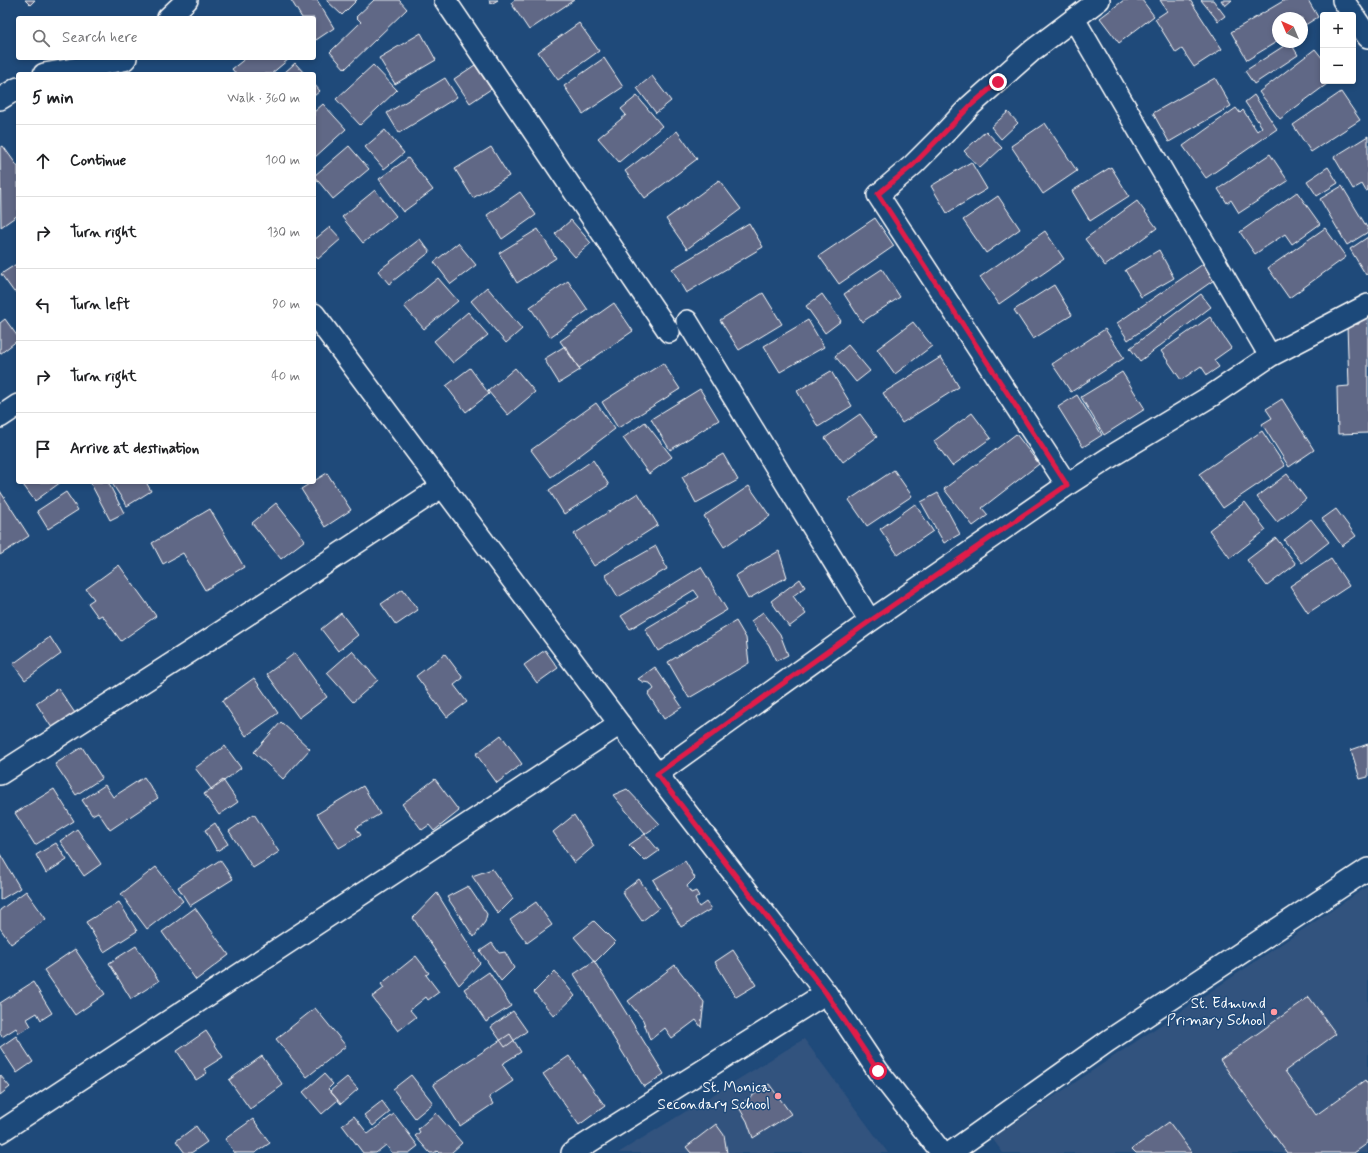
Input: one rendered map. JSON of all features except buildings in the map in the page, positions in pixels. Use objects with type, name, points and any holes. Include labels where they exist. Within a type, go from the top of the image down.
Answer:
[{"type":"street","points":[[445,0],[669,332]]},
{"type":"street","points":[[1067,485],[878,194],[913,165],[970,106],[1033,50],[1099,0]]},
{"type":"street","points":[[1343,0],[1368,37]]},
{"type":"street","points":[[170,16],[185,1]]},
{"type":"street","points":[[1074,19],[1270,356]]},
{"type":"street","points":[[61,72],[128,64]]},
{"type":"street","points":[[0,98],[16,89]]},
{"type":"street","points":[[657,774],[870,621],[1067,485],[1211,396],[1270,356],[1368,305]]},
{"type":"street","points":[[316,317],[657,774],[826,993],[878,1071],[942,1153]]},
{"type":"street","points":[[687,321],[870,621]]},
{"type":"street","points":[[0,416],[16,407]]},
{"type":"street","points":[[0,774],[224,630],[442,486]]},
{"type":"street","points":[[0,1132],[620,724]]},
{"type":"street","points":[[950,1153],[1108,1041],[1368,869]]},
{"type":"street","points":[[572,1153],[826,993]]},
{"type":"shaded area","name":"St. Edmund Primary School","points":[[1368,886],[1368,1153],[1003,1153],[992,1138]]},
{"type":"shaded area","name":"St. Monica Secondary School","points":[[804,1039],[888,1153],[618,1153]]},
{"type":"place","name":"St. Edmund Primary School","points":[[1274,1012]]},
{"type":"place","name":"St. Monica Secondary School","points":[[778,1096]]},
{"type":"route","points":[[878,1071],[826,993],[657,774],[870,621],[1067,485],[878,194],[913,165],[970,106],[998,82]]}]
